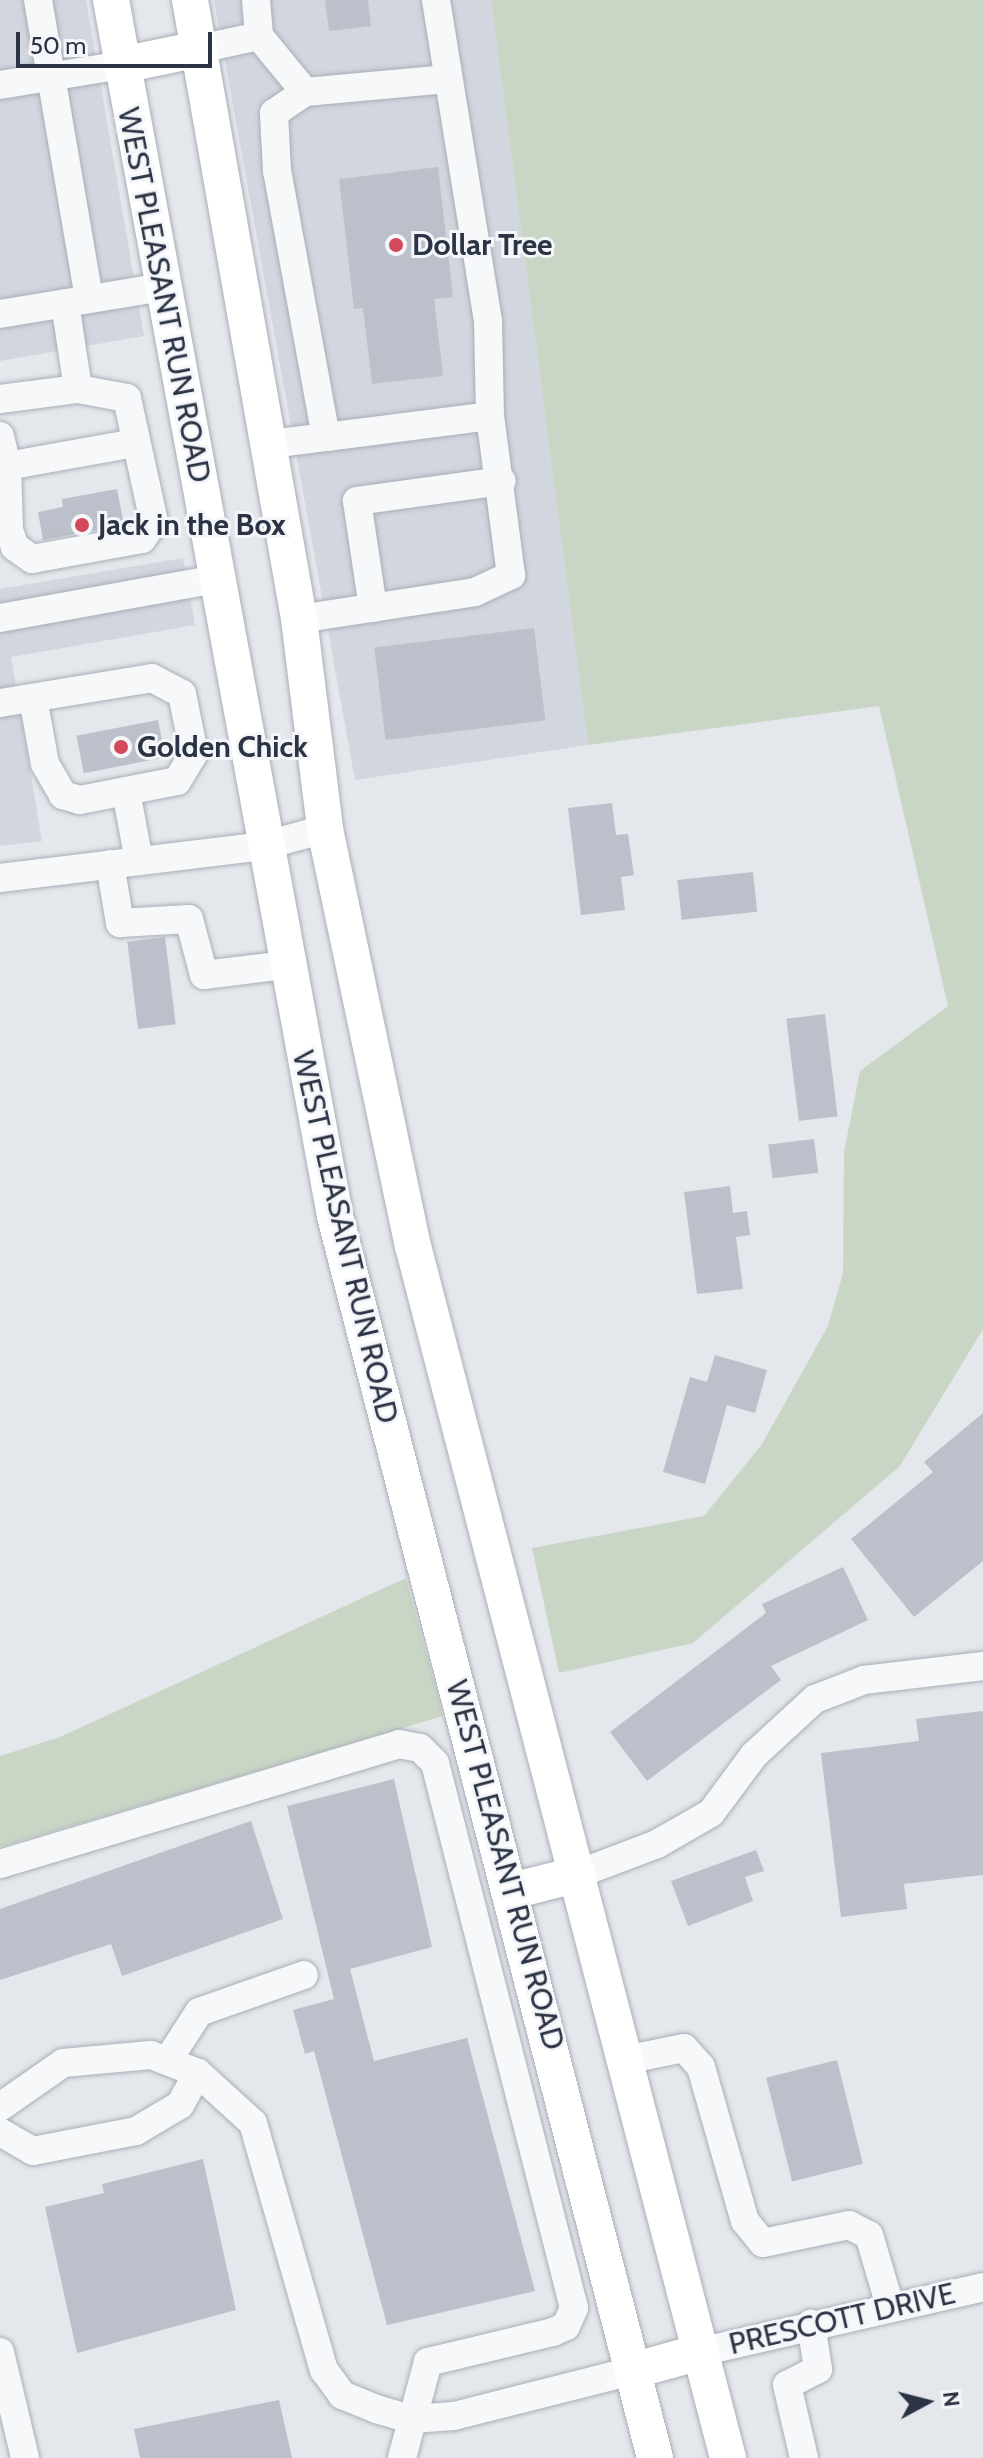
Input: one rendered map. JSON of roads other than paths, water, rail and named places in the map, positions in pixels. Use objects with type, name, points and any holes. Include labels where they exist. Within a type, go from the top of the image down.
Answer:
[{"type":"main road","name":"WEST PLEASANT RUN ROAD","points":[[111,0],[263,846],[335,1216],[512,1891],[655,2458]]},
{"type":"main road","points":[[190,0],[299,619],[325,829],[413,1246],[728,2458]]},
{"type":"main road","points":[[122,65],[199,49]]},
{"type":"main road","points":[[512,1891],[578,1874]]},
{"type":"main road","points":[[632,2371],[700,2352]]},
{"type":"street","points":[[38,0],[52,76],[77,301],[78,389]]},
{"type":"street","points":[[256,0],[259,36],[305,92]]},
{"type":"street","points":[[299,619],[475,592],[511,575],[502,481],[490,416],[488,321],[436,0]]},
{"type":"street","points":[[199,49],[259,36]]},
{"type":"street","points":[[0,85],[122,65]]},
{"type":"street","points":[[326,437],[277,171],[274,113],[305,92],[447,79]]},
{"type":"street","points":[[0,314],[163,287]]},
{"type":"street","points":[[0,399],[78,389],[127,398],[154,522],[142,539],[32,559],[15,547],[3,491],[7,465],[0,436]]},
{"type":"street","points":[[270,444],[490,416]]},
{"type":"street","points":[[7,465],[135,443]]},
{"type":"street","points":[[373,608],[357,501],[502,481]]},
{"type":"street","points":[[0,618],[217,579]]},
{"type":"street","points":[[0,703],[152,678],[182,694],[194,753],[177,781],[126,791],[63,795],[45,764],[33,698]]},
{"type":"street","points":[[126,791],[139,861]]},
{"type":"street","points":[[0,878],[263,846],[325,829]]},
{"type":"street","points":[[110,864],[120,923],[189,919],[204,975],[286,965]]},
{"type":"street","points":[[578,1874],[657,1844],[711,1813],[754,1755],[815,1699],[864,1680],[983,1666]]},
{"type":"street","points":[[0,1864],[399,1744],[420,1748],[435,1763],[574,2308],[566,2326],[553,2332],[428,2362],[402,2458]]},
{"type":"street","points":[[168,2060],[199,2012],[304,1975]]},
{"type":"street","points":[[625,2060],[684,2048],[701,2067],[745,2221],[763,2243],[849,2225],[869,2235],[890,2306]]},
{"type":"street","points":[[0,2107],[63,2063],[108,2056],[168,2060],[198,2073],[253,2123],[324,2370],[342,2395],[412,2419],[454,2416],[632,2371]]},
{"type":"street","points":[[0,2132],[33,2151],[136,2131],[180,2105],[198,2073]]},
{"type":"street","name":"PRESCOTT DRIVE","points":[[700,2352],[811,2324],[983,2287]]},
{"type":"street","points":[[804,2458],[787,2385],[818,2369],[811,2324]]},
{"type":"street","points":[[0,2352],[15,2445]]},
{"type":"place","name":"Dollar Tree","points":[[396,245]]},
{"type":"place","name":"Jack in the Box","points":[[82,525]]},
{"type":"place","name":"Golden Chick","points":[[121,747]]}]
